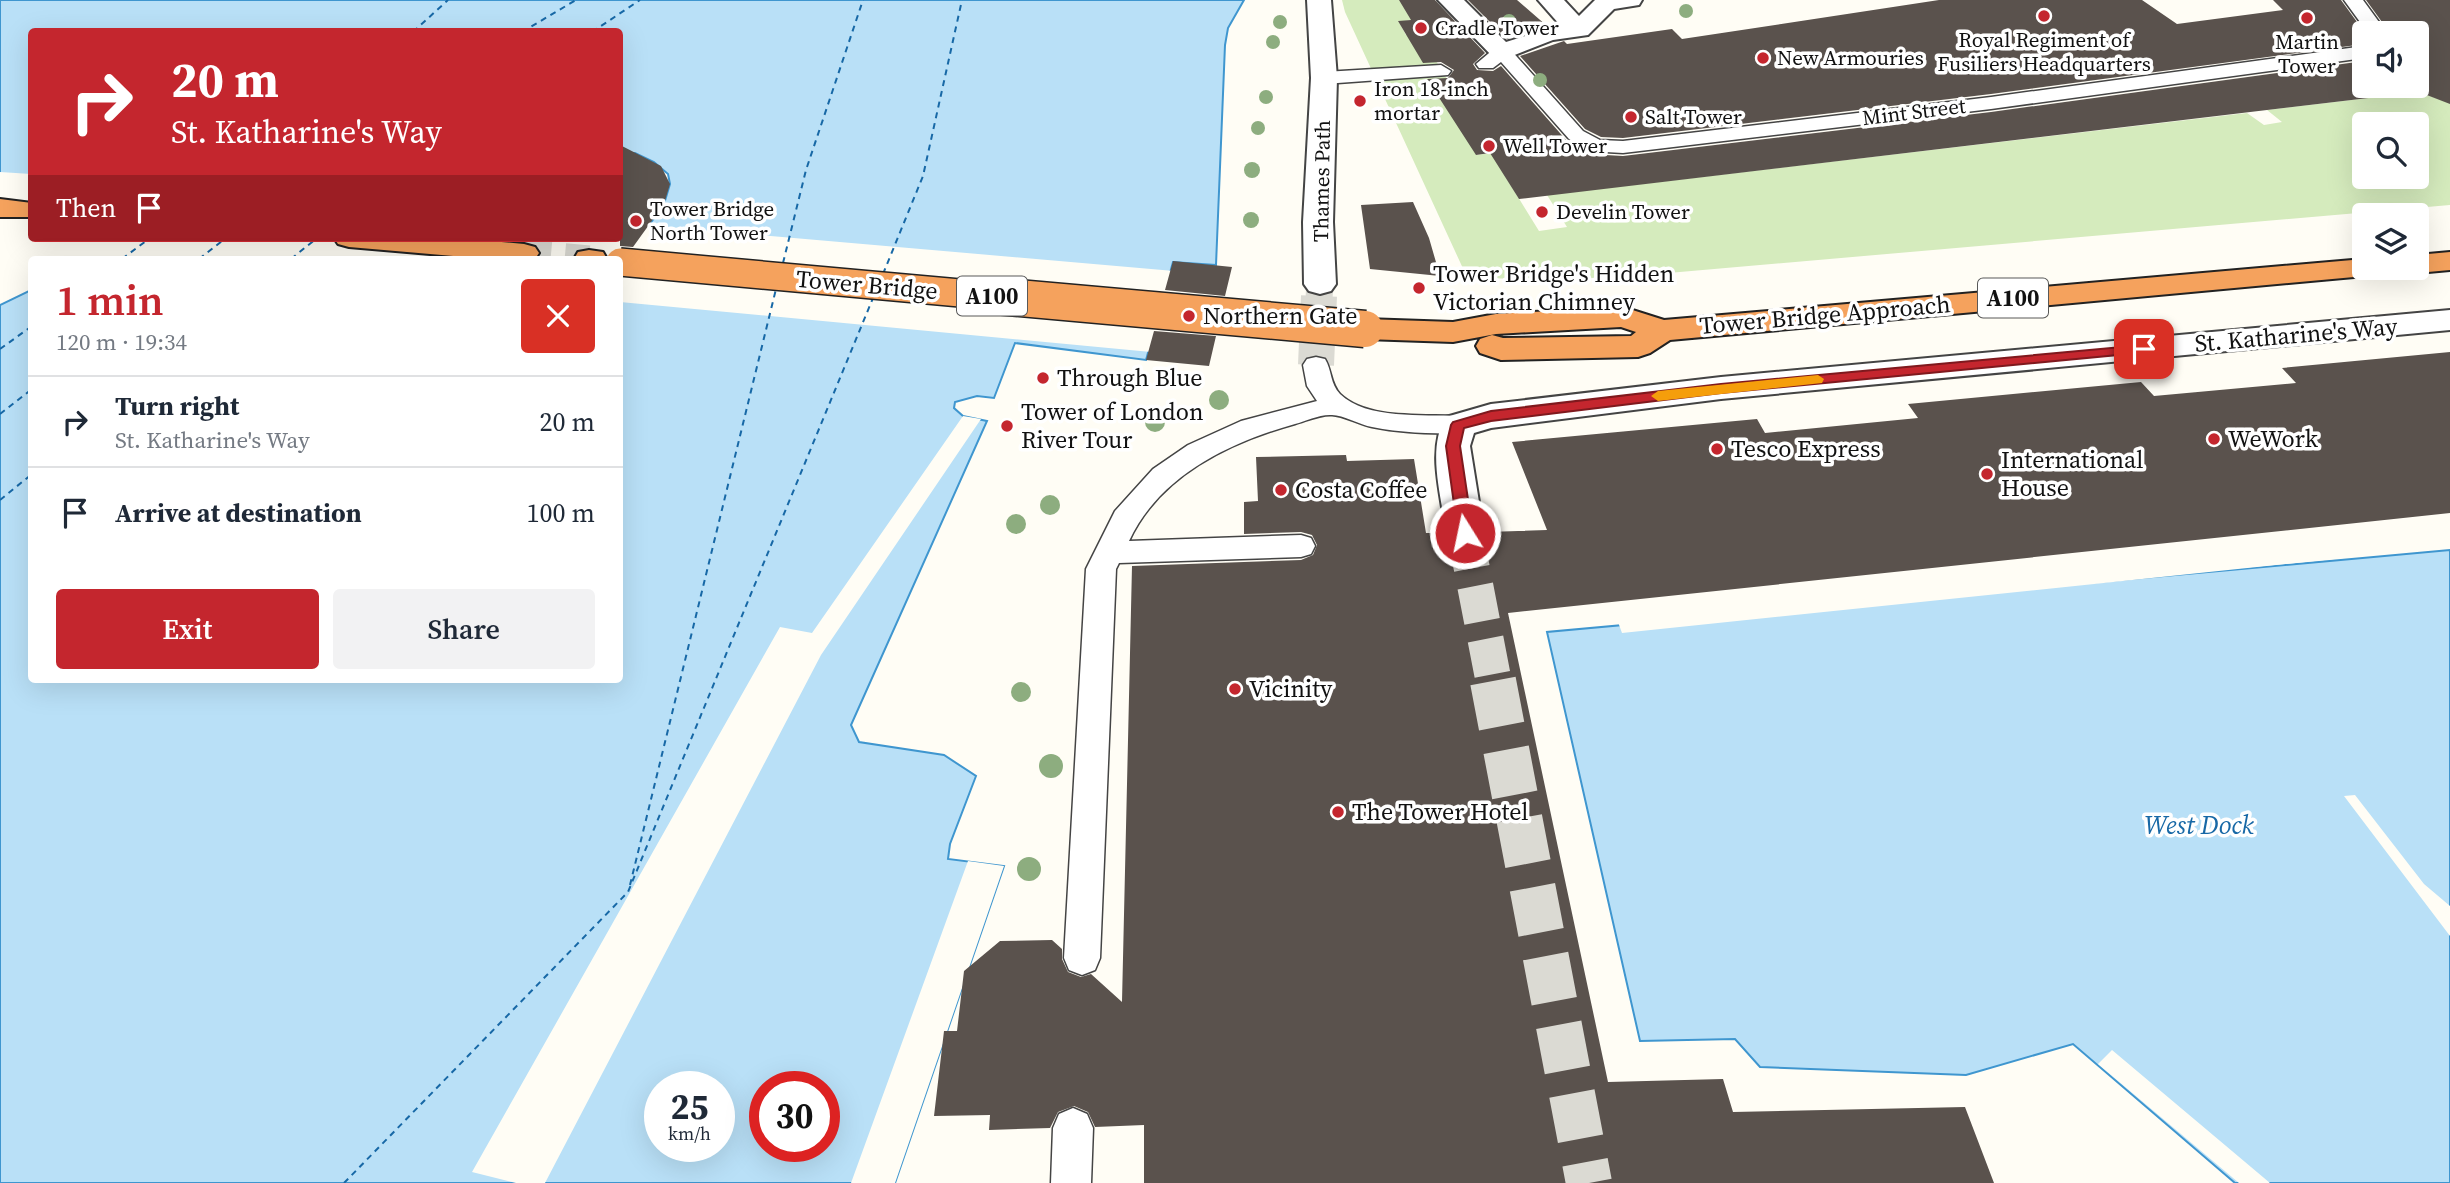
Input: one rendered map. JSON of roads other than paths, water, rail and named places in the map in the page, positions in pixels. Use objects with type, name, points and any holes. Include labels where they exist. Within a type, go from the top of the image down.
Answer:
[{"type":"highway","points":[[396,242],[524,253]]},
{"type":"highway","points":[[2429,263],[2450,261]]},
{"type":"highway","name":"Tower Bridge","points":[[623,262],[1365,329]]},
{"type":"highway","name":"Tower Bridge Approach","points":[[1365,329],[1453,332],[1501,349],[1579,350],[1638,346],[1662,330],[2352,269]]},
{"type":"street","name":"Thames Path","points":[[1319,0],[1324,78],[1318,222],[1320,284]]},
{"type":"street","points":[[1450,0],[1494,58],[1549,35],[1579,30],[1607,2],[1630,0]]},
{"type":"street","points":[[1550,0],[1579,30]]},
{"type":"street","name":"St. Katharine's Way","points":[[1458,425],[1491,416],[1721,388],[2450,320]]},
{"type":"street","points":[[1458,425],[1453,446],[1465,533]]},
{"type":"lane","points":[[2353,0],[2369,21]]},
{"type":"lane","name":"Mint Street","points":[[1494,58],[1576,135],[1596,146],[1623,147],[1991,103],[2352,54]]},
{"type":"lane","points":[[1324,78],[1441,71]]},
{"type":"lane","points":[[1316,365],[1319,387],[1334,405],[1353,414],[1378,419],[1458,425]]},
{"type":"lane","points":[[1082,958],[1101,569],[1125,517],[1163,476],[1198,452],[1250,427],[1334,405]]},
{"type":"lane","points":[[1110,552],[1301,546]]},
{"type":"lane","points":[[1071,1183],[1073,1128]]},
{"type":"water","points":[[0,0],[1244,0],[1228,28],[1225,45],[1216,265],[1173,262],[1146,360],[1015,343],[994,398],[977,396],[955,402],[954,408],[963,416],[987,421],[851,725],[859,742],[944,755],[976,776],[950,844],[948,859],[1004,866],[895,1183],[0,1183],[0,305],[28,291],[28,683],[623,683],[623,262],[664,204],[670,184],[668,174],[654,162],[635,153],[623,155],[623,28],[28,28],[28,181],[0,204]]},
{"type":"water","name":"West Dock","points":[[2450,550],[2450,1183],[2235,1183],[2073,1044],[1966,1075],[1760,1067],[1735,1039],[1640,1041],[1547,632]]},
{"type":"tunnel","points":[[524,253],[556,256]]},
{"type":"tunnel","points":[[1319,298],[1320,284]]},
{"type":"tunnel","points":[[1316,365],[1319,296]]},
{"type":"tunnel","points":[[1465,533],[1494,683]]},
{"type":"tunnel","points":[[1493,681],[1589,1183]]},
{"type":"place","name":"Royal Regiment of Fusiliers Headquarters","points":[[2044,16]]},
{"type":"place","name":"Martin Tower","points":[[2307,18]]},
{"type":"place","name":"Cradle Tower","points":[[1421,28]]},
{"type":"place","name":"New Armouries","points":[[1763,58]]},
{"type":"place","name":"Iron 18-inch mortar","points":[[1360,101]]},
{"type":"place","name":"Salt Tower","points":[[1631,117]]},
{"type":"place","name":"Well Tower","points":[[1489,146]]},
{"type":"place","name":"Develin Tower","points":[[1542,212]]},
{"type":"place","name":"Tower Bridge North Tower","points":[[636,221]]},
{"type":"place","name":"Tower Bridge's Hidden Victorian Chimney","points":[[1419,288]]},
{"type":"place","name":"Northern Gate","points":[[1189,316]]},
{"type":"place","name":"Through Blue","points":[[1043,378]]},
{"type":"place","name":"Tower of London River Tour","points":[[1007,426]]},
{"type":"place","name":"WeWork","points":[[2214,439]]},
{"type":"place","name":"Tesco Express","points":[[1717,449]]},
{"type":"place","name":"International House","points":[[1987,474]]},
{"type":"place","name":"Costa Coffee","points":[[1281,490]]},
{"type":"place","name":"Vicinity","points":[[1235,689]]},
{"type":"place","name":"The Tower Hotel","points":[[1338,812]]}]
